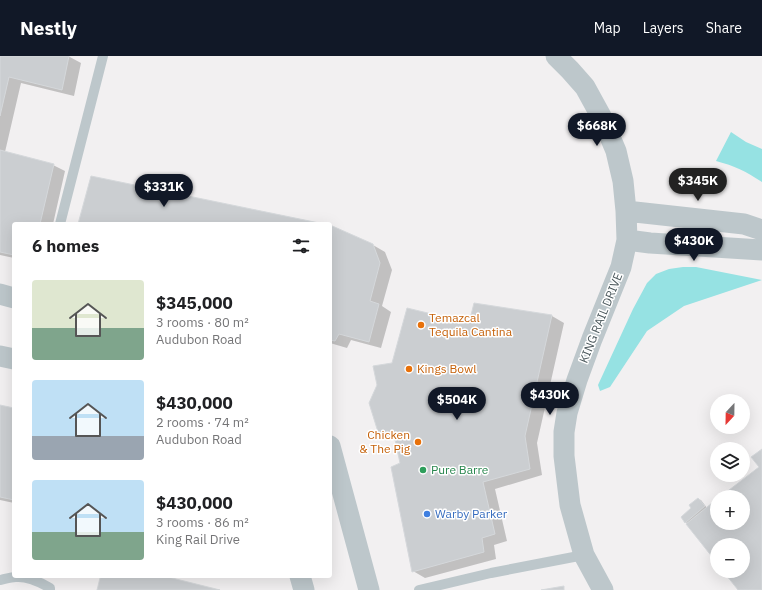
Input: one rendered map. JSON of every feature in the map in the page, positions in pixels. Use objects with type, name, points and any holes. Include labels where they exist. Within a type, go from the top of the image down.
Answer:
[{"type":"street","name":"KING RAIL DRIVE","points":[[556,56],[570,70],[584,88],[602,118],[616,151],[623,181],[626,210],[627,240],[621,267],[577,380],[567,413],[564,432],[564,456],[570,505],[584,555],[603,590]]},
{"type":"street","points":[[626,210],[744,224],[762,230]]},
{"type":"street","points":[[627,240],[650,243],[762,250]]},
{"type":"street","points":[[0,294],[12,297]]},
{"type":"street","points":[[0,356],[12,359]]},
{"type":"street","points":[[332,453],[369,590]]},
{"type":"street","points":[[301,578],[304,590]]},
{"type":"lane","points":[[61,222],[103,56]]},
{"type":"lane","points":[[420,590],[491,573],[584,555]]},
{"type":"lane","points":[[0,580],[12,578]]},
{"type":"lane","points":[[26,578],[38,581],[50,588],[50,590]]},
{"type":"water","points":[[731,132],[746,142],[762,149],[762,182],[740,169],[716,161]]},
{"type":"water","points":[[696,267],[762,280],[684,306],[647,331],[610,387],[600,391],[598,385],[633,309],[647,283],[656,274],[669,269]]},
{"type":"building","points":[[0,56],[69,56],[62,90],[9,77],[0,116]]},
{"type":"building","points":[[0,150],[54,164],[40,222],[12,222],[12,255],[0,252]]},
{"type":"building","points":[[91,176],[314,222],[79,222]]},
{"type":"building","points":[[332,226],[373,244],[380,263],[370,301],[379,304],[369,342],[339,334],[335,341],[332,340]]},
{"type":"building","points":[[474,303],[552,315],[525,436],[530,469],[483,482],[495,534],[482,538],[484,552],[412,572],[391,467],[400,463],[394,435],[378,432],[369,403],[377,385],[373,366],[392,363],[407,308],[469,323]]},
{"type":"building","points":[[0,405],[12,408],[12,500],[0,497]]},
{"type":"building","points":[[762,449],[762,590],[738,590],[729,578],[750,578],[750,538],[710,538],[710,554],[686,524],[710,505],[710,530],[750,530],[750,490],[729,490],[740,482],[750,482],[750,474],[759,467],[751,457]]},
{"type":"building","points":[[698,498],[705,506],[685,523],[681,517],[691,508],[689,505]]},
{"type":"building","points":[[100,578],[172,578],[220,590],[97,590]]},
{"type":"building","points":[[564,586],[564,590],[541,590]]},
{"type":"place","name":"Temazcal Tequila Cantina","points":[[421,325]]},
{"type":"place","name":"Kings Bowl","points":[[409,369]]},
{"type":"place","name":"Chicken & The Pig","points":[[418,442]]},
{"type":"place","name":"Pure Barre","points":[[423,470]]},
{"type":"place","name":"Warby Parker","points":[[427,514]]}]
